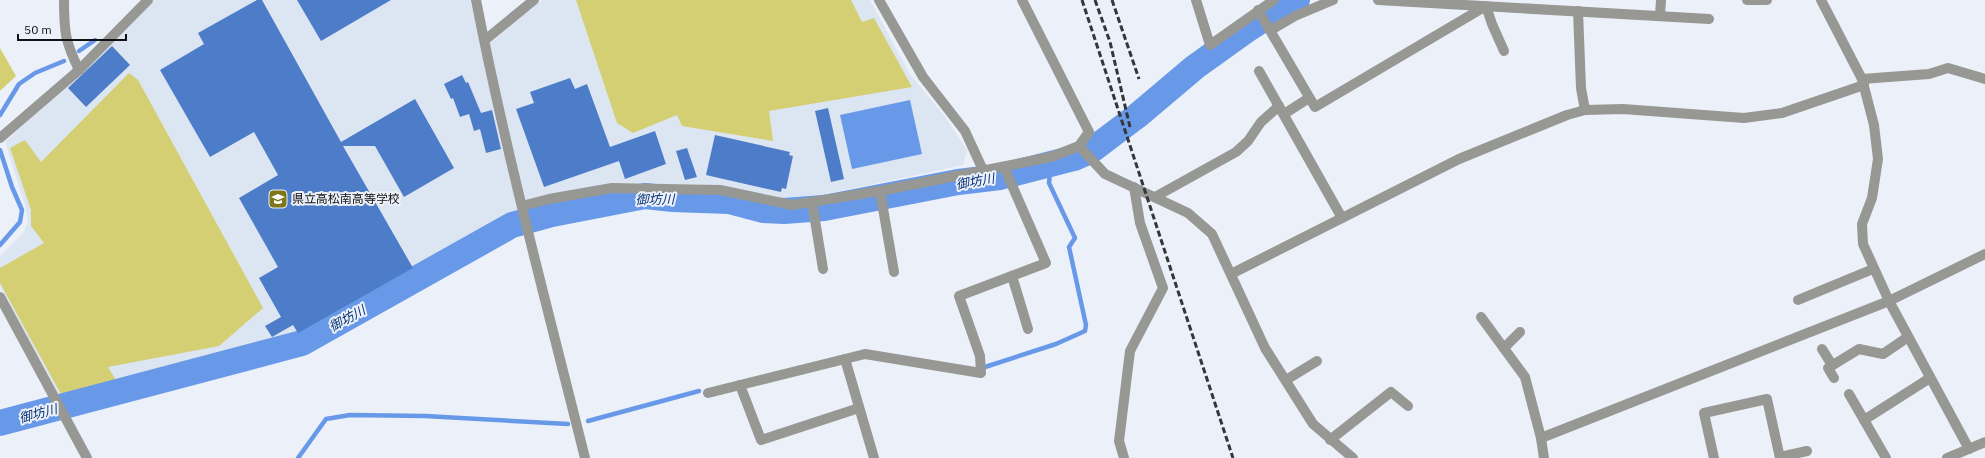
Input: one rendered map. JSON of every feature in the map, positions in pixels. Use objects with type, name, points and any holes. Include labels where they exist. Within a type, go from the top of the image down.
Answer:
[{"type":"street","points":[[64,0],[64,31],[69,49],[79,70]]},
{"type":"street","points":[[0,138],[79,70],[148,0]]},
{"type":"street","points":[[476,0],[512,170],[530,232],[585,458]]},
{"type":"street","points":[[485,40],[534,0]]},
{"type":"street","points":[[878,0],[923,77],[965,131],[983,170]]},
{"type":"street","points":[[523,208],[549,199],[612,188],[720,190],[792,205],[812,203],[1052,157],[1079,147],[1089,132],[1022,0]]},
{"type":"street","points":[[1196,0],[1210,45],[1274,0]]},
{"type":"street","points":[[1270,28],[1333,0]]},
{"type":"street","points":[[1378,0],[1709,19]]},
{"type":"street","points":[[1660,16],[1661,0]]},
{"type":"street","points":[[1747,0],[1767,0]]},
{"type":"street","points":[[1821,0],[1863,82],[1874,124],[1878,158],[1872,198],[1862,224],[1863,244],[1889,302],[1969,450]]},
{"type":"street","points":[[1258,10],[1270,28],[1315,107],[1486,6]]},
{"type":"street","points":[[1486,6],[1504,51]]},
{"type":"street","points":[[1578,11],[1581,88],[1585,110]]},
{"type":"street","points":[[1231,274],[1460,159],[1585,110],[1623,109],[1744,118],[1782,113],[1863,82],[1929,74],[1948,68],[1985,79]]},
{"type":"street","points":[[1259,71],[1342,218]]},
{"type":"street","points":[[1155,197],[1236,152],[1248,141],[1261,122],[1281,110],[1309,98]]},
{"type":"street","points":[[1079,147],[1105,174],[1188,213],[1212,234],[1265,348],[1313,424],[1352,458]]},
{"type":"street","points":[[708,393],[865,354],[981,373],[980,356],[959,296],[1046,263],[1004,167]]},
{"type":"street","points":[[1124,458],[1120,441],[1130,351],[1163,288],[1140,223],[1134,188]]},
{"type":"street","points":[[880,191],[894,272]]},
{"type":"street","points":[[812,203],[822,269]]},
{"type":"street","points":[[1541,438],[1889,302],[1985,254]]},
{"type":"street","points":[[1798,300],[1873,269]]},
{"type":"street","points":[[1012,276],[1028,329]]},
{"type":"street","points":[[0,297],[87,458]]},
{"type":"street","points":[[1481,317],[1525,377],[1541,438],[1544,458]]},
{"type":"street","points":[[1504,348],[1520,332]]},
{"type":"street","points":[[1834,378],[1828,368],[1859,349],[1883,354],[1908,337]]},
{"type":"street","points":[[1822,350],[1832,365]]},
{"type":"street","points":[[845,359],[874,458]]},
{"type":"street","points":[[1286,380],[1317,361]]},
{"type":"street","points":[[1864,420],[1930,378]]},
{"type":"street","points":[[740,385],[760,440],[859,408]]},
{"type":"street","points":[[1330,440],[1391,392],[1408,406]]},
{"type":"street","points":[[1848,394],[1886,458]]},
{"type":"street","points":[[1714,458],[1704,413],[1768,399],[1780,457],[1807,451]]},
{"type":"street","points":[[1947,458],[1985,442]]},
{"type":"shaded area","name":"県立高松南高等学校","points":[[154,0],[470,0],[482,50],[542,0],[870,0],[909,73],[945,117],[967,150],[963,165],[793,201],[718,185],[613,183],[539,197],[516,204],[517,211],[305,338],[62,400],[0,287],[0,256],[24,232],[28,220],[26,208],[5,142],[120,35]]},
{"type":"shaded area","points":[[576,0],[851,0],[862,22],[874,18],[912,87],[769,111],[773,141],[682,126],[677,115],[633,133],[617,123]]},
{"type":"shaded area","points":[[0,48],[16,76],[0,91]]},
{"type":"shaded area","points":[[129,73],[138,80],[263,308],[219,346],[108,367],[117,382],[62,396],[0,283],[0,268],[44,243],[31,226],[31,210],[10,148],[25,140],[41,162]]},
{"type":"water","points":[[910,100],[922,154],[852,169],[840,115]]},
{"type":"building","points":[[257,0],[262,0],[341,142],[415,99],[454,168],[404,197],[375,146],[343,146],[413,268],[298,333],[293,325],[272,337],[265,326],[281,317],[259,278],[278,267],[239,198],[278,175],[254,132],[210,157],[160,70],[204,44],[198,33]]},
{"type":"building","points":[[297,0],[391,0],[321,41]]},
{"type":"building","points":[[112,46],[130,65],[86,107],[68,88]]},
{"type":"building","points":[[462,75],[466,83],[468,82],[481,113],[492,110],[501,149],[486,153],[480,129],[474,131],[469,114],[460,117],[453,98],[451,99],[444,84]]},
{"type":"building","points":[[570,78],[575,89],[587,84],[610,147],[655,131],[666,164],[625,179],[619,161],[544,187],[516,109],[534,103],[530,92]]},
{"type":"building","points":[[828,108],[844,179],[831,182],[815,111]]},
{"type":"building","points":[[715,135],[790,152],[789,155],[793,156],[786,189],[782,188],[781,192],[706,175]]},
{"type":"building","points":[[687,148],[697,177],[685,180],[676,151]]},
{"type":"waterway","name":"御坊川","points":[[0,423],[302,343],[512,225],[552,214],[645,196],[673,199],[729,201],[763,210],[784,211],[824,208],[958,182],[1000,177],[1074,158],[1092,150],[1137,116],[1195,67],[1248,29],[1290,2],[1297,0]]},
{"type":"waterway","points":[[79,51],[95,40]]},
{"type":"waterway","points":[[0,115],[19,84],[35,73],[64,61]]},
{"type":"waterway","points":[[0,150],[12,187],[22,210],[20,222],[0,245]]},
{"type":"waterway","points":[[985,367],[1056,344],[1085,331],[1086,325],[1069,247],[1075,238],[1049,183],[1051,164]]},
{"type":"waterway","points":[[588,421],[699,391]]},
{"type":"waterway","points":[[298,458],[326,419],[350,415],[425,416],[568,424]]},
{"type":"railway","points":[[1082,0],[1233,458]]},
{"type":"railway","points":[[1095,0],[1110,42],[1130,127]]},
{"type":"railway","points":[[1112,0],[1139,79]]},
{"type":"place","name":"県立高松南高等学校","points":[[278,199]]}]
